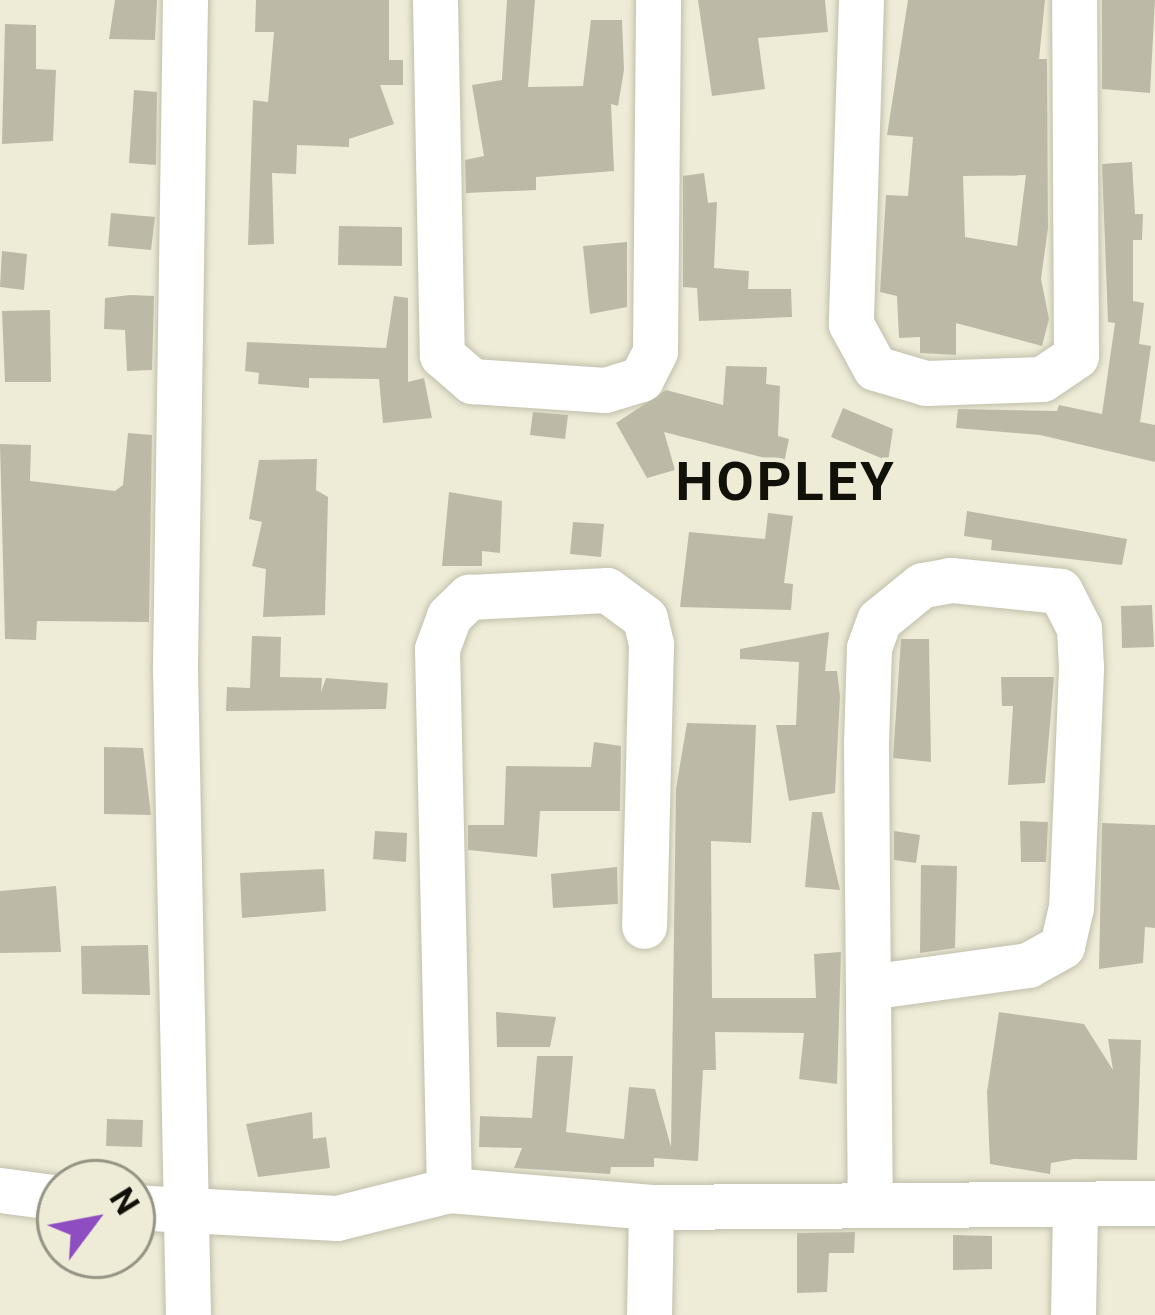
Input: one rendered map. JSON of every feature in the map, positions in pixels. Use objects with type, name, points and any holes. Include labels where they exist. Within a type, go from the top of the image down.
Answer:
[{"type":"street","points":[[185,0],[175,717],[188,1315]]},
{"type":"street","points":[[435,0],[442,355],[472,380],[605,390],[641,379],[655,351],[658,0]]},
{"type":"street","points":[[861,0],[851,324],[875,368],[926,383],[1042,379],[1076,356],[1074,0]]},
{"type":"street","points":[[868,987],[1028,965],[1062,946],[1071,908],[1081,667],[1079,628],[1060,590],[951,580],[922,585],[879,620],[868,648],[868,987],[870,1203]]},
{"type":"street","points":[[449,1190],[437,649],[448,616],[470,597],[607,590],[645,618],[651,644],[644,926]]},
{"type":"street","points":[[0,1190],[36,1195]]},
{"type":"street","points":[[156,1210],[338,1218],[449,1190],[650,1207],[1155,1203]]},
{"type":"street","points":[[649,1315],[650,1207]]},
{"type":"street","points":[[1073,1315],[1075,1207]]},
{"type":"building","points":[[115,0],[157,0],[155,40],[109,39]]},
{"type":"building","points":[[256,0],[389,0],[389,60],[403,60],[403,85],[380,85],[394,124],[349,139],[349,147],[297,145],[296,174],[272,173],[274,244],[248,245],[253,100],[268,102],[274,32],[255,32]]},
{"type":"building","points":[[507,0],[535,0],[528,87],[583,86],[591,20],[622,20],[624,70],[618,106],[611,104],[614,171],[536,177],[536,190],[466,193],[465,160],[484,156],[472,85],[502,80]]},
{"type":"building","points":[[698,0],[825,0],[828,32],[758,38],[765,89],[712,96]]},
{"type":"building","points":[[908,0],[1045,0],[1039,59],[1047,59],[1048,228],[1041,279],[1049,319],[1042,346],[956,323],[956,355],[920,353],[920,337],[899,338],[897,296],[880,292],[886,195],[908,196],[913,137],[887,135]],"holes":[[[1026,175],[1017,246],[965,237],[963,176]]]},
{"type":"building","points":[[1102,0],[1155,0],[1150,93],[1102,89]]},
{"type":"building","points":[[5,24],[36,25],[36,69],[56,70],[53,141],[2,144]]},
{"type":"building","points":[[134,90],[157,92],[156,165],[129,163]]},
{"type":"building","points":[[1132,162],[1135,214],[1143,214],[1142,240],[1133,240],[1133,301],[1144,303],[1139,344],[1151,346],[1140,422],[1155,425],[1155,462],[1040,435],[956,428],[958,409],[1057,411],[1059,405],[1102,414],[1115,323],[1108,322],[1102,164]]},
{"type":"building","points":[[704,173],[708,203],[717,202],[714,268],[749,271],[748,289],[791,289],[792,317],[699,321],[697,288],[683,287],[683,176]]},
{"type":"building","points":[[111,213],[155,217],[151,250],[108,246]]},
{"type":"building","points":[[339,226],[402,227],[402,266],[338,265]]},
{"type":"building","points":[[627,242],[627,307],[590,314],[583,246]]},
{"type":"building","points":[[2,251],[27,254],[24,290],[0,287]]},
{"type":"building","points":[[154,296],[152,370],[127,371],[125,330],[104,329],[105,298]]},
{"type":"building","points":[[394,296],[408,298],[408,382],[424,378],[432,418],[383,423],[379,379],[309,378],[309,388],[258,384],[259,373],[245,371],[247,342],[386,348]]},
{"type":"building","points":[[50,310],[51,382],[5,382],[2,311]]},
{"type":"building","points":[[726,366],[767,367],[766,384],[780,386],[778,436],[789,439],[784,463],[664,432],[675,470],[647,478],[616,423],[666,390],[723,405]]},
{"type":"building","points":[[843,408],[893,429],[888,461],[831,437]]},
{"type":"building","points":[[533,412],[568,415],[565,439],[530,435]]},
{"type":"building","points":[[128,433],[152,435],[149,622],[37,621],[36,640],[5,639],[0,444],[31,445],[30,481],[115,491],[123,485]]},
{"type":"building","points":[[317,459],[316,490],[328,497],[325,615],[263,617],[266,569],[252,566],[262,522],[249,519],[259,460]]},
{"type":"building","points":[[449,492],[502,501],[500,553],[482,551],[482,566],[442,566]]},
{"type":"building","points":[[967,511],[1127,539],[1122,565],[991,550],[992,540],[964,536]]},
{"type":"building","points":[[768,513],[793,516],[784,583],[793,584],[791,610],[680,607],[689,532],[765,539]]},
{"type":"building","points":[[573,522],[604,524],[601,557],[570,554]]},
{"type":"building","points":[[1152,605],[1154,647],[1122,648],[1121,606]]},
{"type":"building","points":[[829,632],[825,671],[837,671],[840,696],[835,793],[789,801],[776,725],[796,725],[799,662],[740,659],[740,649]]},
{"type":"building","points":[[252,636],[281,637],[280,677],[322,678],[321,692],[326,678],[388,683],[386,709],[226,711],[227,687],[250,688]]},
{"type":"building","points":[[901,639],[929,639],[931,762],[893,758]]},
{"type":"building","points":[[1001,677],[1054,677],[1045,783],[1008,785],[1013,706],[1002,706]]},
{"type":"building","points":[[687,723],[756,725],[751,843],[711,841],[712,998],[816,998],[814,954],[841,952],[837,1084],[799,1079],[804,1033],[715,1032],[716,1070],[703,1070],[698,1161],[654,1158],[654,1167],[611,1167],[610,1174],[514,1168],[522,1148],[479,1147],[480,1116],[532,1118],[537,1056],[573,1056],[566,1132],[624,1139],[629,1087],[655,1089],[671,1147],[676,789]]},
{"type":"building","points":[[594,742],[621,746],[620,811],[540,811],[537,857],[468,850],[468,825],[504,825],[506,766],[591,767]]},
{"type":"building","points":[[104,747],[143,748],[151,815],[104,814]]},
{"type":"building","points":[[812,812],[822,812],[840,890],[805,887]]},
{"type":"building","points":[[1020,821],[1048,822],[1046,862],[1021,862]]},
{"type":"building","points":[[1102,823],[1155,825],[1155,928],[1145,927],[1143,963],[1099,969]]},
{"type":"building","points":[[375,831],[407,833],[406,862],[373,859]]},
{"type":"building","points":[[894,831],[920,835],[916,863],[894,860]]},
{"type":"building","points":[[921,865],[957,866],[955,948],[920,953]]},
{"type":"building","points":[[617,867],[618,904],[553,908],[551,874]]},
{"type":"building","points":[[324,869],[326,911],[242,918],[240,873]]},
{"type":"building","points":[[56,886],[61,952],[0,953],[0,891]]},
{"type":"building","points":[[148,945],[150,995],[82,994],[81,946]]},
{"type":"building","points":[[496,1012],[556,1017],[550,1047],[497,1047]]},
{"type":"building","points":[[999,1012],[1084,1024],[1113,1070],[1108,1039],[1141,1040],[1137,1160],[1074,1159],[1051,1163],[1050,1174],[990,1164],[987,1092]]},
{"type":"building","points":[[312,1112],[313,1139],[326,1137],[330,1168],[258,1177],[246,1124]]},
{"type":"building","points":[[107,1119],[143,1120],[142,1147],[106,1146]]},
{"type":"building","points":[[855,1232],[854,1253],[829,1253],[827,1292],[797,1293],[797,1233]]},
{"type":"building","points":[[953,1235],[992,1236],[992,1269],[953,1270]]},
{"type":"district","name":"HOPLEY","points":[[786,482]]}]
